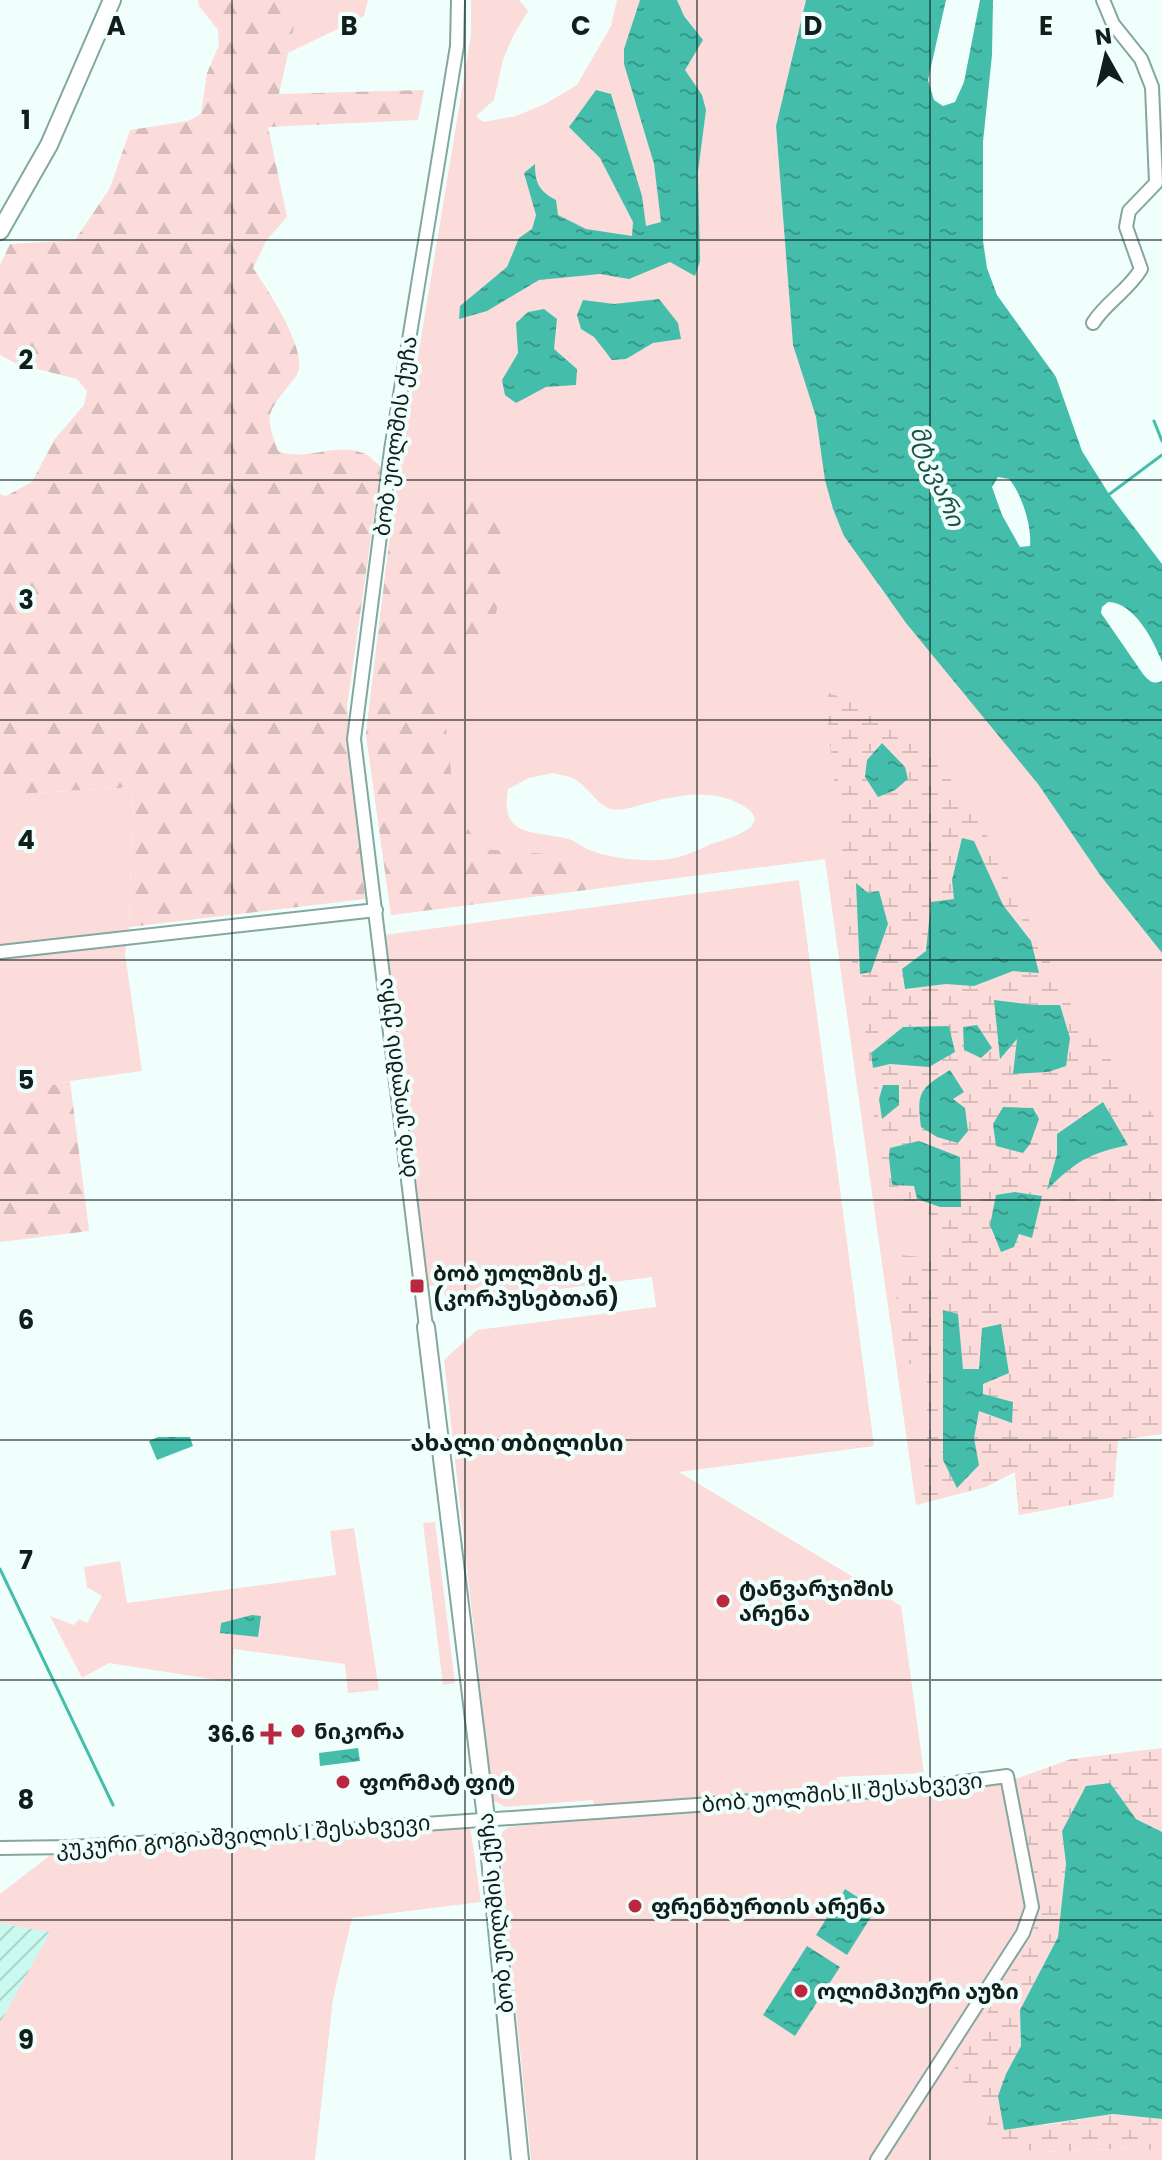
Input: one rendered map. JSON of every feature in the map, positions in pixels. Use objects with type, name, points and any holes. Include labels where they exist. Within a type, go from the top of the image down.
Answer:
[{"type":"street","points":[[0,231],[7,203],[49,145],[112,0]]},
{"type":"street","name":"ბობ უოლშის ქუჩა","points":[[458,0],[457,46],[391,450],[354,739],[486,1818],[520,2160]]},
{"type":"street","points":[[1093,323],[1101,310],[1132,284],[1141,269],[1126,227],[1129,211],[1156,183],[1152,87],[1141,59],[1113,24],[1103,0]]},
{"type":"street","points":[[0,952],[376,910]]},
{"type":"street","name":"ბობ უოლშის II შესახვევი","points":[[486,1818],[792,1798],[1007,1776],[1032,1907],[1023,1933],[877,2160]]},
{"type":"street","name":"კუკური გოგიაშვილის I შესახვევი","points":[[0,1848],[223,1838],[486,1818]]},
{"type":"shaded area","points":[[0,1923],[51,1932],[0,2023]]},
{"type":"green space","points":[[198,0],[300,0],[279,94],[424,90],[418,120],[268,127],[287,217],[266,241],[253,268],[283,317],[299,358],[298,373],[270,416],[278,451],[298,455],[350,450],[366,454],[381,467],[347,707],[365,899],[129,927],[133,787],[0,795],[0,494],[6,496],[32,482],[54,440],[84,405],[87,391],[77,379],[17,364],[0,355],[0,265],[10,244],[75,240],[110,188],[130,130],[188,121],[201,114],[207,73],[219,45],[218,30],[199,6]]},
{"type":"green space","points":[[300,0],[368,0],[364,16],[288,53]]},
{"type":"green space","points":[[471,0],[519,0],[528,11],[503,60],[494,100],[476,116],[483,122],[516,116],[545,104],[577,85],[611,26],[617,0],[806,0],[776,126],[793,345],[816,417],[821,453],[880,588],[1038,784],[1100,875],[1162,953],[1162,1434],[1118,1440],[1113,1497],[1019,1515],[1015,1472],[985,1487],[916,1505],[825,859],[391,915],[366,734],[394,502],[471,35]],"holes":[[[553,773],[576,780],[612,809],[626,809],[682,796],[708,795],[745,807],[753,814],[754,821],[744,832],[674,858],[643,860],[608,856],[569,839],[530,832],[513,823],[508,816],[508,789],[529,778]]]},
{"type":"green space","points":[[507,499],[508,564],[495,617],[458,655],[442,690],[455,808],[481,849],[560,855],[617,886],[391,915],[366,734],[394,502]]},
{"type":"green space","points":[[828,692],[878,716],[918,744],[960,790],[991,843],[1075,1013],[1162,1127],[1162,1434],[1118,1440],[1113,1497],[1019,1515],[1015,1472],[985,1487],[916,1505],[927,1455],[927,1369],[905,1362],[896,1306],[899,1255],[935,1258],[942,1236],[939,1220],[892,1193],[881,1168],[872,1103],[876,1076],[867,1057],[864,1016],[853,969],[845,911],[843,856],[828,726]],"holes":[[[974,841],[1003,905],[1031,941],[1039,973],[1013,971],[974,986],[946,984],[905,989],[902,969],[926,951],[954,900],[952,880]],[[856,884],[868,893],[860,973]],[[994,1001],[1059,1005],[1048,1072],[1013,1074],[1017,1037],[1001,1057]],[[926,1085],[953,1099],[921,1127],[918,1107]],[[1057,1134],[1128,1145],[1094,1153],[1069,1168],[1048,1189],[1057,1154]],[[958,1314],[963,1369],[979,1370],[982,1328],[983,1394],[1012,1422],[979,1411],[974,1438],[979,1465],[943,1460],[942,1357]]]},
{"type":"green space","points":[[133,787],[129,927],[125,954],[142,1071],[70,1081],[0,1097],[0,795]]},
{"type":"green space","points":[[799,880],[874,1446],[679,1472],[901,1606],[924,1773],[836,1777],[841,1785],[993,1775],[1015,1779],[1034,1932],[997,1997],[1042,2152],[1139,2148],[1162,2152],[1162,2160],[529,2160],[499,1842],[503,1831],[509,1827],[595,1818],[593,1800],[505,1807],[494,1801],[444,1360],[477,1330],[656,1307],[652,1277],[446,1304],[443,1285],[428,1286],[384,935]]},
{"type":"green space","points":[[70,1081],[89,1231],[0,1242],[0,1097]]},
{"type":"green space","points":[[435,1522],[455,1683],[443,1685],[423,1523]]},
{"type":"green space","points":[[354,1528],[379,1690],[348,1693],[345,1664],[234,1649],[230,1682],[109,1663],[82,1678],[50,1616],[74,1625],[79,1619],[87,1623],[102,1596],[87,1587],[84,1567],[120,1561],[127,1603],[336,1575],[330,1531]]},
{"type":"green space","points":[[1162,1748],[1162,1832],[1136,1819],[1062,1831],[1066,1864],[1058,1937],[1020,2010],[1021,2047],[1006,2074],[1044,2125],[1113,2114],[1162,2119],[1162,2152],[1139,2148],[1042,2152],[1000,2146],[955,2068],[1034,1932],[1015,1779],[1071,1759]]},
{"type":"green space","points":[[470,1825],[481,1902],[352,1918],[333,1999],[315,2160],[0,2160],[0,2023],[50,1932],[0,1923],[0,1894],[53,1853]]},
{"type":"water","points":[[640,0],[677,0],[684,16],[703,40],[685,70],[702,95],[706,110],[698,172],[700,261],[695,276],[670,262],[629,279],[600,274],[539,280],[487,311],[459,319],[460,306],[507,267],[519,238],[532,229],[536,215],[524,173],[535,164],[539,186],[556,200],[558,215],[586,229],[632,236],[633,222],[600,158],[569,127],[596,90],[611,94],[642,196],[646,226],[661,222],[654,164],[624,64],[624,49]]},
{"type":"water","name":"მტკვარი","points":[[806,0],[946,0],[928,80],[934,100],[943,106],[955,102],[964,82],[980,0],[993,0],[992,55],[983,142],[983,241],[987,268],[997,295],[1056,377],[1082,451],[1109,494],[1162,564],[1162,662],[1142,624],[1126,608],[1108,602],[1101,613],[1145,676],[1154,682],[1162,681],[1162,953],[1100,875],[1038,784],[906,623],[844,536],[825,480],[816,417],[793,345],[776,126]],"holes":[[[998,477],[1009,479],[1025,511],[1030,546],[1020,547],[1002,515],[992,487]]]},
{"type":"water","points":[[659,299],[678,323],[681,339],[653,343],[626,359],[612,360],[594,337],[581,329],[577,315],[583,300],[614,304]]},
{"type":"water","points":[[544,309],[557,319],[554,349],[577,369],[576,385],[546,387],[516,403],[505,395],[502,380],[518,353],[516,323],[528,312]]},
{"type":"water","points":[[882,743],[905,767],[908,779],[895,790],[878,797],[865,777],[867,760]]},
{"type":"water","points":[[962,838],[974,841],[1003,905],[1031,941],[1039,973],[1013,971],[974,986],[946,984],[905,989],[902,969],[926,951],[931,902],[954,899],[952,880]]},
{"type":"water","points":[[856,883],[868,893],[879,891],[888,924],[871,972],[860,974]]},
{"type":"water","points":[[994,1000],[1060,1005],[1070,1038],[1066,1066],[1048,1072],[1013,1074],[1017,1039],[1000,1059]]},
{"type":"water","points":[[977,1025],[992,1048],[981,1058],[964,1050],[963,1027]]},
{"type":"water","points":[[949,1026],[955,1052],[929,1067],[890,1064],[873,1068],[871,1053],[903,1027]]},
{"type":"water","points":[[950,1070],[964,1092],[953,1099],[965,1108],[968,1131],[958,1143],[937,1137],[921,1127],[919,1105],[923,1092]]},
{"type":"water","points":[[883,1085],[899,1085],[899,1105],[882,1119],[879,1099]]},
{"type":"water","points":[[1103,1102],[1128,1145],[1083,1160],[1047,1190],[1057,1154],[1057,1134]]},
{"type":"water","points":[[1003,1107],[1033,1108],[1039,1119],[1030,1144],[1023,1153],[996,1146],[993,1124]]},
{"type":"water","points":[[919,1141],[960,1157],[961,1207],[940,1207],[917,1199],[914,1186],[892,1185],[890,1148]]},
{"type":"water","points":[[1015,1192],[1042,1196],[1032,1238],[1019,1234],[1014,1247],[1001,1252],[990,1225],[996,1195]]},
{"type":"water","points":[[943,1310],[958,1314],[963,1369],[979,1369],[982,1328],[1001,1324],[1009,1373],[983,1384],[983,1394],[1013,1402],[1012,1423],[979,1411],[974,1438],[979,1465],[957,1488],[943,1460]]},
{"type":"water","points":[[158,1437],[190,1437],[193,1446],[157,1460],[149,1441]]},
{"type":"water","points":[[252,1615],[261,1616],[258,1637],[220,1633],[221,1623]]},
{"type":"water","points":[[358,1748],[360,1761],[320,1766],[319,1753]]},
{"type":"water","points":[[1110,1783],[1136,1819],[1162,1832],[1162,2119],[1113,2114],[1004,2130],[998,2096],[1021,2046],[1020,2010],[1058,1937],[1066,1864],[1062,1831],[1086,1786]]},
{"type":"water","points":[[845,1889],[876,1909],[847,1955],[816,1935]]},
{"type":"water","name":"ოლიმპიური აუზი","points":[[807,1946],[840,1967],[795,2036],[763,2015]]},
{"type":"waterway","points":[[1154,421],[1162,441]]},
{"type":"waterway","points":[[1107,496],[1162,455]]},
{"type":"waterway","points":[[0,1569],[113,1805]]},
{"type":"place","name":"ბობ უოლშის ქ. (კორპუსებთან)","points":[[417,1286]]},
{"type":"place","name":"ტანვარჯიშის არენა","points":[[723,1601]]},
{"type":"place","name":"ნიკორა","points":[[298,1731]]},
{"type":"place","name":"36.6","points":[[271,1734]]},
{"type":"place","name":"ფორმატ ფიტ","points":[[343,1782]]},
{"type":"place","name":"ფრენბურთის არენა","points":[[635,1906]]},
{"type":"place","name":"ოლიმპიური აუზი","points":[[801,1991]]},
{"type":"district","name":"ახალი თბილისი","points":[[517,1443]]}]
